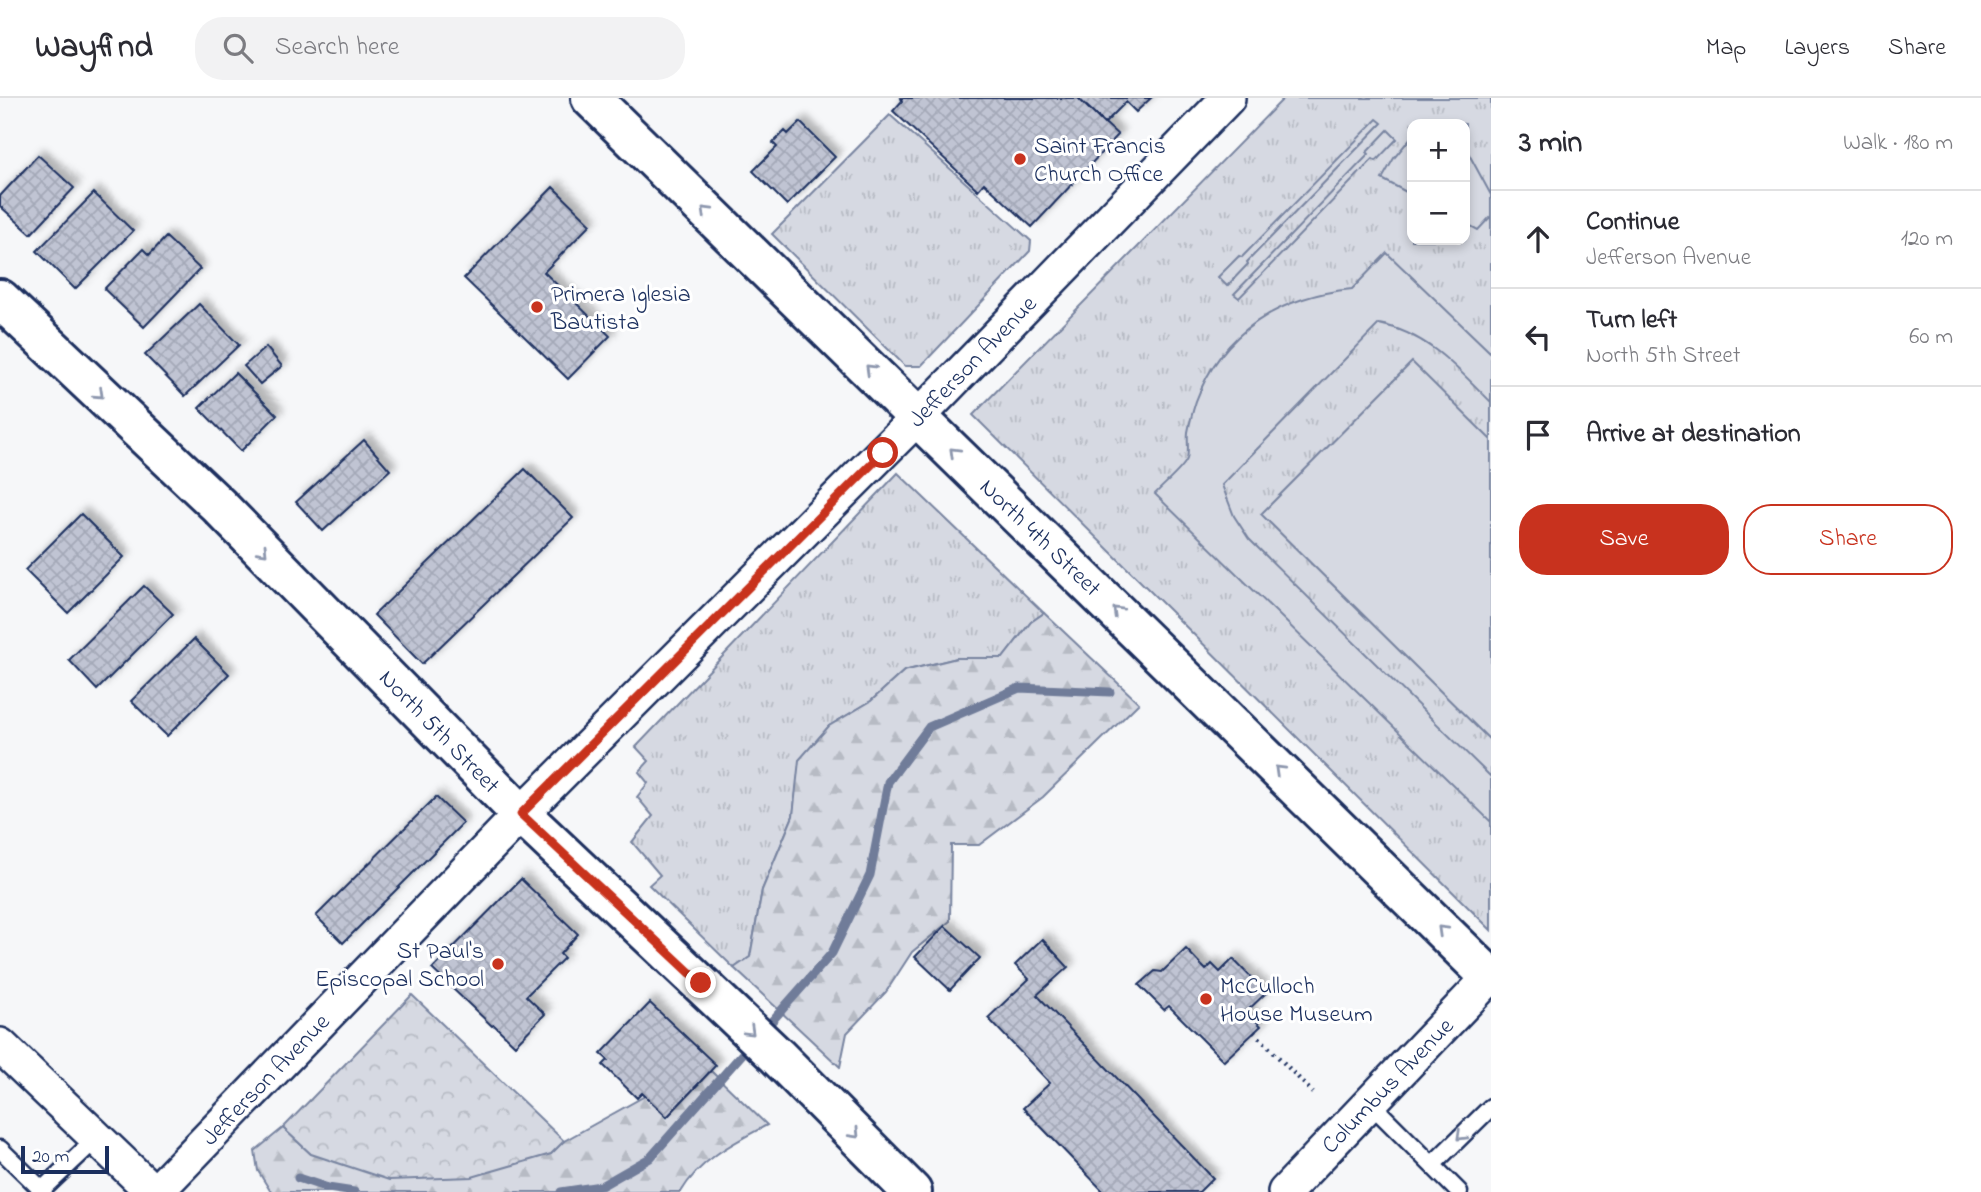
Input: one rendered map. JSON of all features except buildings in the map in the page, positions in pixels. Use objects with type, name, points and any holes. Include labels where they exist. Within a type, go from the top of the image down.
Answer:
[{"type":"street","name":"Jefferson Avenue","points":[[154,1192],[521,814],[918,417],[1228,98]]},
{"type":"street","name":"North 4th Street","points":[[606,107],[1491,978]]},
{"type":"street","name":"North 5th Street","points":[[0,299],[218,505],[521,814],[701,983],[912,1192]]},
{"type":"street","name":"Columbus Avenue","points":[[1285,1192],[1491,978]]},
{"type":"street","points":[[0,1045],[154,1192]]},
{"type":"lane","points":[[1370,1103],[1459,1192]]},
{"type":"lane","points":[[1432,1165],[1491,1107]]},
{"type":"lane","points":[[0,1149],[41,1191],[97,1138]]},
{"type":"path","points":[[1254,1032],[1313,1093]]},
{"type":"green space","points":[[1284,98],[1491,98],[1491,930],[973,415]]},
{"type":"green space","points":[[890,115],[1031,241],[1030,251],[921,366],[905,366],[772,234]]},
{"type":"green space","points":[[1377,119],[1382,123],[1227,286],[1218,277],[1239,256],[1242,257]]},
{"type":"green space","points":[[1388,130],[1397,139],[1376,161],[1373,159],[1239,298],[1234,294],[1369,154],[1367,152]]},
{"type":"green space","points":[[1407,142],[1407,192],[1382,179]]},
{"type":"green space","points":[[1470,156],[1491,195],[1491,216],[1478,230],[1470,226]]},
{"type":"green space","points":[[1387,253],[1491,353],[1491,402],[1454,365],[1427,344],[1412,335],[1379,324],[1222,485],[1234,516],[1249,539],[1491,777],[1491,822],[1155,494],[1185,463],[1188,456],[1188,432],[1196,401],[1207,376],[1221,355],[1238,337],[1257,321],[1278,309],[1326,293],[1352,289]]},
{"type":"green space","points":[[1412,362],[1491,440],[1491,741],[1261,514]]},
{"type":"green space","points":[[898,473],[1044,613],[1031,622],[1003,658],[957,658],[904,671],[871,701],[829,726],[800,760],[793,816],[762,890],[750,957],[734,968],[649,885],[660,875],[632,842],[653,816],[637,797],[648,783],[639,772],[649,761],[636,747]]},
{"type":"green space","points":[[1044,613],[1139,703],[1043,797],[979,845],[951,845],[950,921],[912,952],[886,992],[847,1033],[840,1067],[734,968],[750,957],[762,890],[793,816],[799,760],[829,726],[871,701],[904,671],[957,658],[1003,658],[1031,622]]},
{"type":"green space","points":[[412,995],[564,1141],[551,1154],[472,1177],[389,1180],[311,1154],[283,1128]]},
{"type":"green space","points":[[711,1071],[767,1125],[708,1161],[681,1192],[271,1192],[258,1171],[255,1151],[283,1128],[311,1154],[551,1154],[564,1141],[645,1096],[667,1117]]},
{"type":"waterway","points":[[764,1030],[832,953],[870,875],[888,782],[929,727],[1019,688],[1110,692]]},
{"type":"waterway","points":[[561,1192],[601,1186],[650,1158],[752,1043]]},
{"type":"waterway","points":[[298,1178],[328,1188],[354,1192]]},
{"type":"place","name":"Saint Francis Church Office","points":[[1020,159]]},
{"type":"place","name":"Primera Iglesia Bautista","points":[[537,307]]},
{"type":"place","name":"St Paul's Episcopal School","points":[[498,964]]},
{"type":"place","name":"McCulloch House Museum","points":[[1206,999]]},
{"type":"route","points":[[701,983],[521,814],[883,453]]}]
